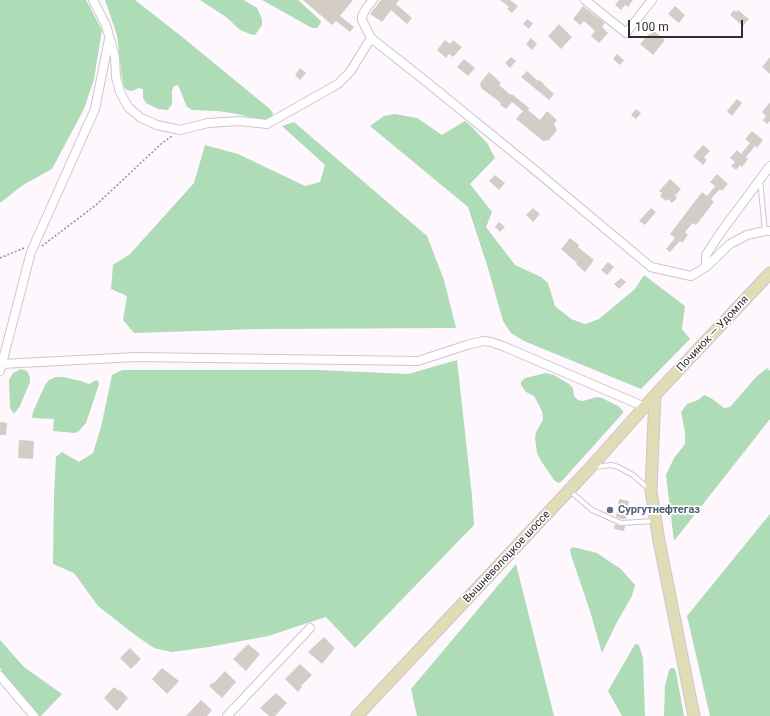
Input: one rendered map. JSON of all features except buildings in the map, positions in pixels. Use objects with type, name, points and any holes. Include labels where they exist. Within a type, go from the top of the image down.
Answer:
[{"type":"main road","name":"Починок — Удомля","points":[[655,395],[770,274]]},
{"type":"main road","name":"Вышневолоцкое шоссе","points":[[357,716],[569,491],[655,395]]},
{"type":"main road","points":[[655,395],[651,491],[694,716]]},
{"type":"street","points":[[93,0],[106,25],[115,57],[116,76],[120,92],[128,108],[141,118],[157,125],[180,130],[208,123],[239,121],[267,124],[338,84],[353,68],[371,38]]},
{"type":"street","points":[[373,0],[362,16],[362,20],[371,38],[458,107],[651,267],[691,276],[706,267],[730,244],[747,235],[767,231]]},
{"type":"street","points":[[585,0],[626,32],[652,0]]},
{"type":"street","points":[[109,38],[95,109],[31,252],[1,367],[136,357],[418,361],[483,341],[505,347],[645,406]]},
{"type":"street","points":[[706,267],[706,255],[721,232],[770,166]]},
{"type":"street","points":[[227,716],[310,628]]},
{"type":"street","points":[[0,676],[34,716]]},
{"type":"lane","points":[[760,180],[767,231]]},
{"type":"lane","points":[[590,468],[611,465],[618,467],[633,475],[651,491]]},
{"type":"lane","points":[[569,491],[592,510],[621,523],[656,521]]},
{"type":"path","points":[[31,252],[96,205],[161,144],[180,130]]},
{"type":"path","points":[[0,258],[36,243]]},
{"type":"green space","points":[[0,0],[86,0],[102,30],[94,79],[84,109],[52,169],[23,185],[0,203]]},
{"type":"green space","points":[[105,0],[135,0],[270,109],[273,113],[272,117],[269,120],[261,120],[218,111],[192,110],[187,107],[178,85],[174,86],[172,91],[172,104],[168,110],[158,109],[146,103],[143,98],[143,89],[139,88],[132,91],[127,90],[124,87],[122,78],[117,35]]},
{"type":"green space","points":[[200,0],[244,0],[257,8],[262,19],[262,25],[255,35],[240,30],[226,17]]},
{"type":"green space","points":[[262,0],[298,0],[321,21],[320,24],[317,28],[312,28]]},
{"type":"green space","points":[[395,114],[417,118],[442,135],[465,121],[487,143],[495,158],[470,184],[492,212],[486,227],[515,265],[541,277],[548,283],[555,306],[571,319],[585,324],[599,319],[635,289],[644,275],[685,306],[682,329],[690,339],[641,389],[524,341],[511,333],[503,321],[488,268],[468,207],[370,126],[384,116]]},
{"type":"green space","points":[[294,122],[427,236],[444,280],[456,328],[260,329],[134,333],[123,320],[127,296],[111,289],[113,265],[130,254],[194,183],[205,145],[238,154],[305,186],[320,182],[325,165],[282,126]]},
{"type":"green space","points":[[457,360],[474,525],[355,648],[326,617],[268,636],[209,647],[172,652],[154,648],[98,606],[74,573],[53,564],[56,457],[62,452],[79,462],[93,453],[101,427],[112,375],[122,370],[318,370],[408,374]]},
{"type":"green space","points":[[767,368],[770,371],[770,419],[674,541],[666,475],[674,458],[685,444],[685,432],[681,412],[687,404],[698,400],[704,395],[711,398],[724,408],[730,407],[756,377]]},
{"type":"green space","points":[[21,369],[27,371],[30,377],[30,382],[20,406],[14,414],[10,408],[9,380],[13,373]]},
{"type":"green space","points":[[546,373],[554,375],[569,384],[573,388],[574,396],[578,400],[583,401],[597,397],[602,398],[618,406],[623,411],[623,413],[561,482],[558,483],[554,480],[537,453],[535,438],[536,432],[543,420],[542,411],[534,396],[526,392],[521,385],[521,382],[525,378]]},
{"type":"green space","points":[[55,377],[63,377],[89,384],[96,380],[98,381],[99,384],[86,423],[79,431],[75,433],[53,431],[54,419],[32,418],[33,412],[45,385],[49,380]]},
{"type":"green space","points":[[770,514],[770,716],[710,716],[687,616]]},
{"type":"green space","points":[[573,547],[597,553],[621,569],[635,585],[632,596],[602,653],[590,611],[571,555],[570,549]]},
{"type":"green space","points":[[516,564],[554,716],[417,716],[411,689]]},
{"type":"green space","points":[[0,640],[24,667],[62,694],[41,716],[39,716],[4,677],[0,667]]},
{"type":"green space","points":[[635,644],[639,645],[643,658],[645,716],[622,716],[608,691]]},
{"type":"green space","points":[[674,668],[676,672],[684,716],[664,716],[665,686],[669,670]]},
{"type":"place","name":"Сургутнефтегаз","points":[[610,510]]}]
